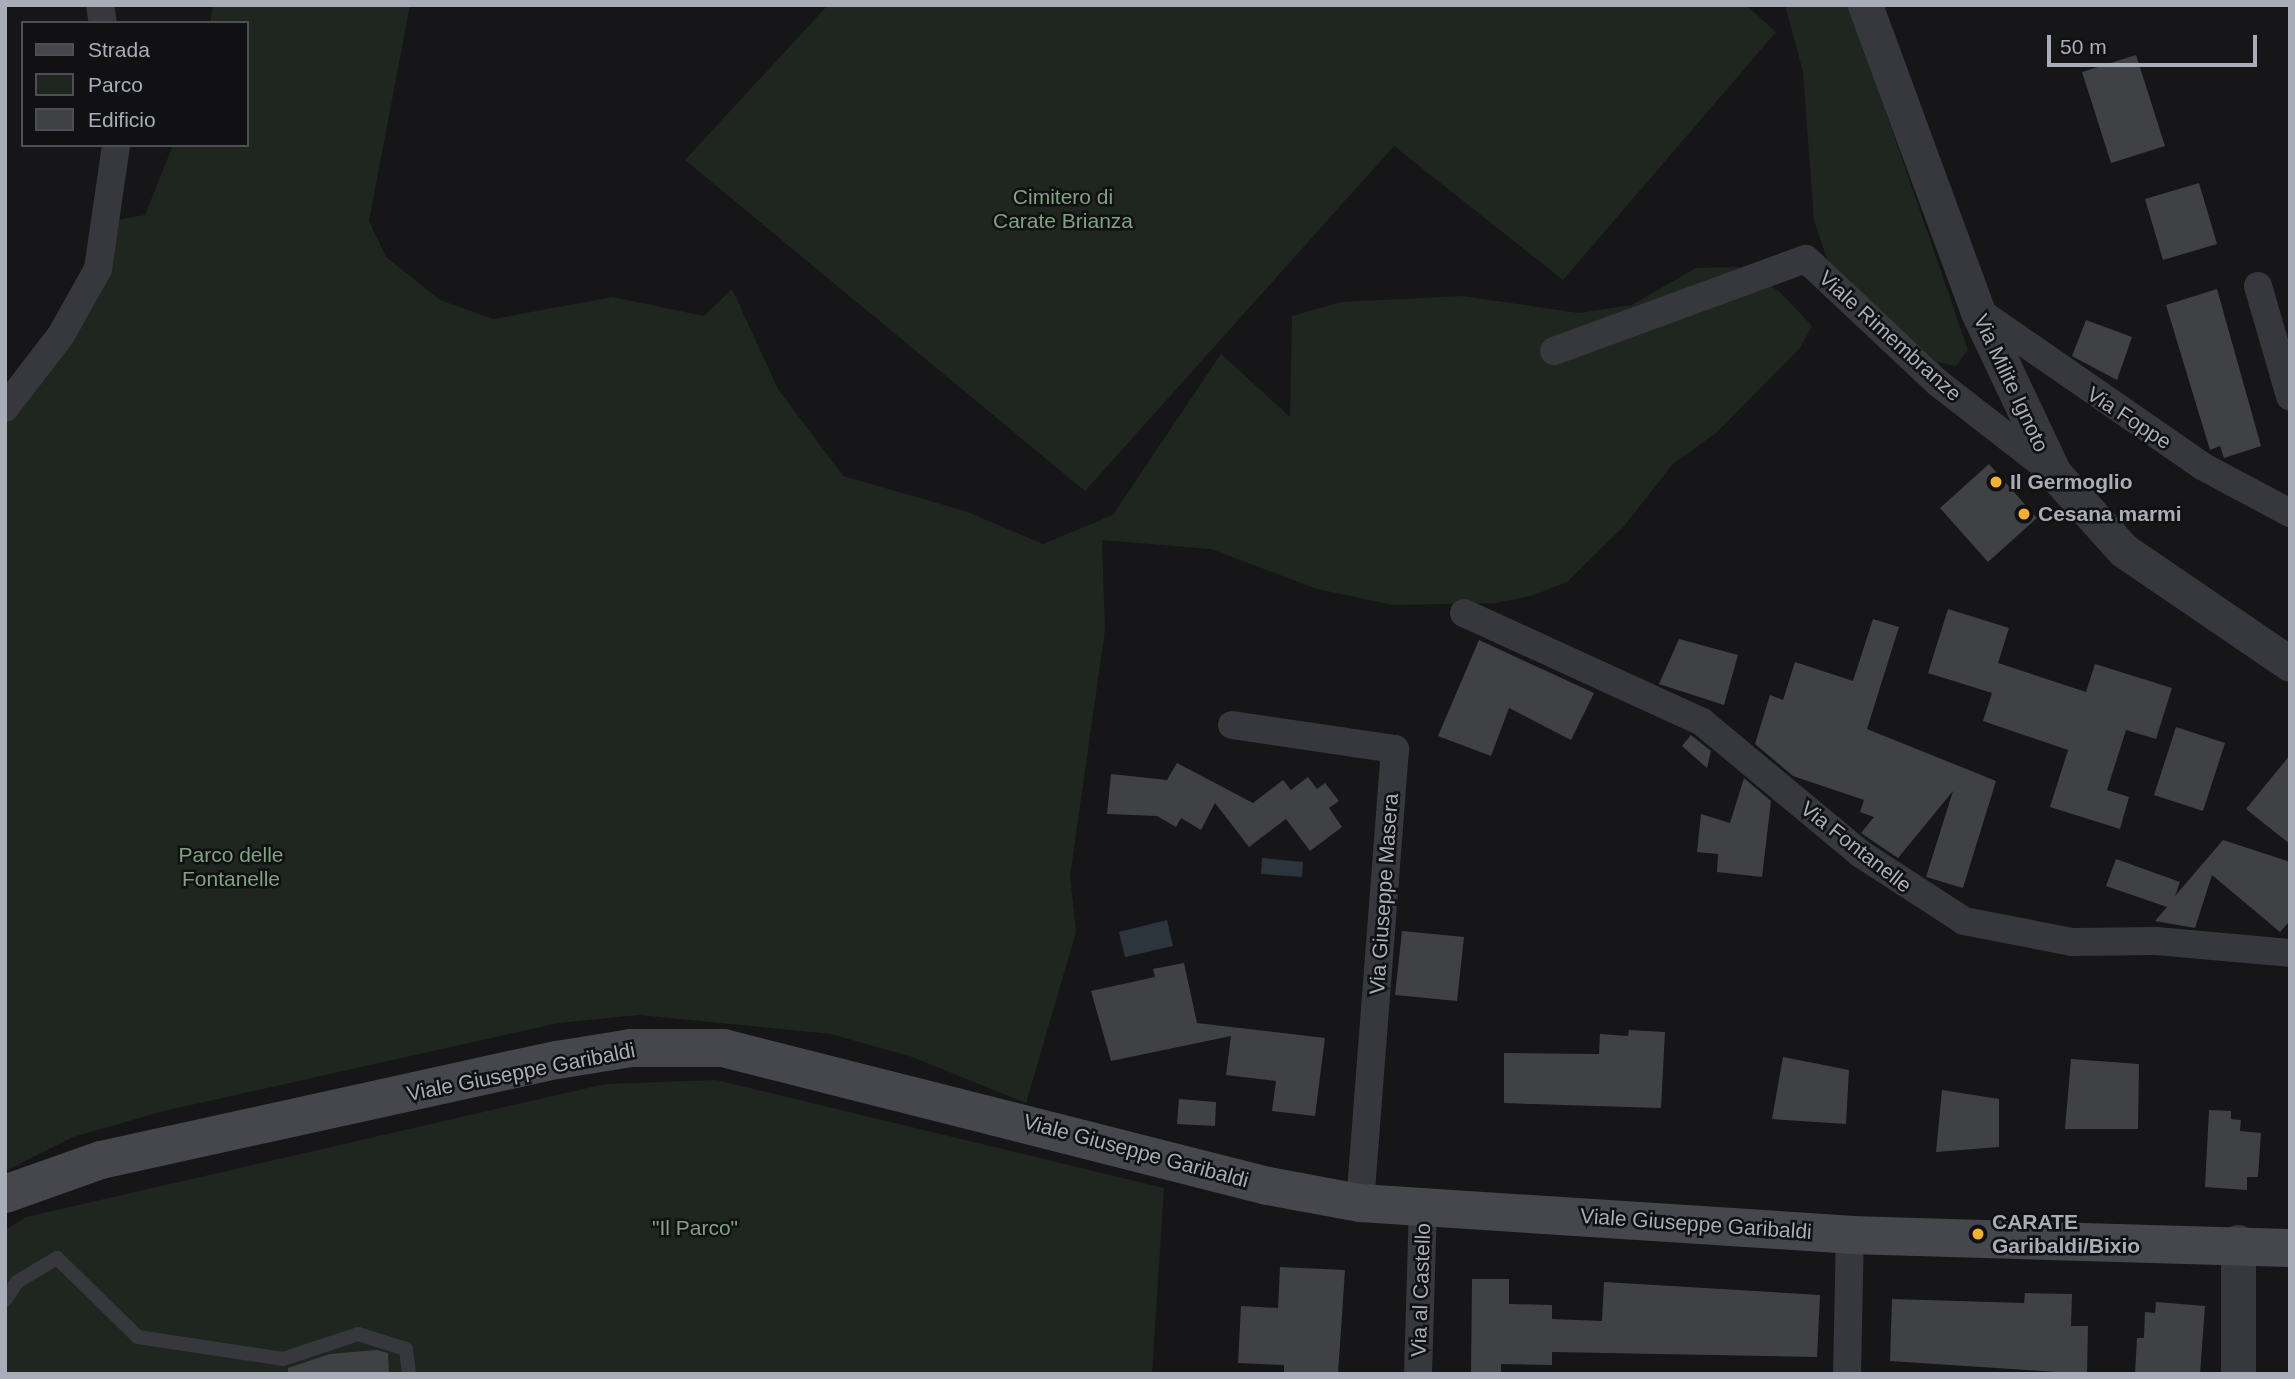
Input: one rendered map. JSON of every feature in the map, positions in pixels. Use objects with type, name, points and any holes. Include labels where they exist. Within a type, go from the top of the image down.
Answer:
[{"type":"main road","name":"Viale Giuseppe Garibaldi","points":[[5,1194],[101,1160],[631,1048],[723,1048],[1163,1155],[1268,1186],[1360,1203],[1850,1235],[2238,1242],[2290,1248]]},
{"type":"street","name":"Via Milite Ignoto","points":[[1865,5],[1977,310],[2054,473],[2123,550],[2290,664]]},
{"type":"street","points":[[5,408],[61,335],[99,269],[116,147]]},
{"type":"street","name":"Viale Rimembranze","points":[[1555,351],[1806,260],[1938,383],[2054,473]]},
{"type":"street","points":[[2258,286],[2290,396]]},
{"type":"street","name":"Via Foppe","points":[[1977,310],[2202,466],[2290,513]]},
{"type":"street","name":"Via Fontanelle","points":[[1464,613],[1702,722],[1861,854],[1965,921],[2072,942],[2156,940],[2290,953]]},
{"type":"street","name":"Via Giuseppe Masera","points":[[1231,725],[1395,749],[1360,1203]]},
{"type":"street","name":"Via al Castello","points":[[1418,1374],[1423,1206]]},
{"type":"street","points":[[1847,1374],[1850,1235]]},
{"type":"street","points":[[2238,1242],[2238,1374]]},
{"type":"lane","points":[[5,1300],[17,1282],[57,1258],[138,1337],[283,1359],[358,1334],[406,1349],[409,1374]]},
{"type":"green space","name":"Parco delle Fontanelle","points":[[213,5],[410,5],[369,221],[386,257],[440,300],[493,319],[613,297],[704,316],[732,289],[778,389],[843,476],[965,511],[1043,544],[1113,515],[1221,354],[1290,417],[1292,316],[1341,302],[1462,296],[1579,313],[1632,305],[1696,268],[1739,267],[1779,291],[1812,326],[1800,348],[1716,433],[1673,464],[1624,526],[1567,582],[1531,596],[1495,603],[1393,605],[1317,589],[1211,549],[1102,540],[1105,630],[1070,876],[1076,932],[1026,1103],[912,1057],[831,1034],[639,1015],[558,1023],[164,1111],[73,1137],[5,1171],[5,408],[109,221],[145,215],[172,147],[248,147],[248,21],[210,21]]},
{"type":"green space","name":"Cimitero di Carate Brianza","points":[[828,5],[1746,5],[1776,32],[1563,280],[1394,146],[1085,491],[685,160]]},
{"type":"green space","points":[[1785,5],[1849,5],[1968,350],[1956,366],[1937,362],[1828,262],[1814,220],[1803,72]]},
{"type":"green space","name":"\"Il Parco\"","points":[[716,1080],[1164,1188],[1152,1374],[5,1374],[5,1230],[26,1217],[605,1084]]},
{"type":"shaded area","points":[[1262,858],[1303,862],[1302,877],[1261,874]]},
{"type":"shaded area","points":[[1167,920],[1173,946],[1125,957],[1119,932]]},
{"type":"building","points":[[2136,55],[2165,146],[2111,163],[2082,72]]},
{"type":"building","points":[[2199,183],[2217,244],[2163,260],[2145,199]]},
{"type":"building","points":[[2217,289],[2261,446],[2224,458],[2220,446],[2210,450],[2166,305]]},
{"type":"building","points":[[2086,320],[2132,337],[2117,380],[2072,356]]},
{"type":"building","points":[[1989,464],[2037,518],[1988,562],[1940,508]]},
{"type":"building","points":[[1948,609],[2009,628],[1998,663],[2086,692],[2095,664],[2172,688],[2156,739],[2126,730],[2107,790],[2129,797],[2120,829],[2050,807],[2068,750],[1983,721],[1992,693],[1928,673]]},
{"type":"building","points":[[1873,619],[1899,627],[1867,729],[1996,781],[1963,888],[1926,877],[1953,791],[1898,858],[1861,833],[1874,817],[1860,812],[1864,800],[1793,776],[1755,744],[1770,695],[1783,700],[1795,662],[1853,681]]},
{"type":"building","points":[[1679,639],[1738,655],[1724,705],[1659,684]]},
{"type":"building","points":[[1479,640],[1594,693],[1571,740],[1509,708],[1491,756],[1438,736]]},
{"type":"building","points":[[2176,727],[2225,743],[2203,811],[2154,795]]},
{"type":"building","points":[[1691,735],[1711,751],[1707,768],[1682,746]]},
{"type":"building","points":[[2290,755],[2290,844],[2246,809]]},
{"type":"building","points":[[1177,763],[1253,803],[1283,780],[1291,790],[1308,777],[1317,789],[1325,783],[1339,801],[1329,808],[1342,827],[1310,851],[1286,819],[1249,847],[1215,803],[1201,830],[1181,818],[1176,827],[1157,816],[1107,814],[1111,774],[1167,780]]},
{"type":"building","points":[[1744,778],[1771,801],[1762,877],[1717,872],[1718,854],[1697,852],[1701,814],[1730,823]]},
{"type":"building","points":[[2223,840],[2290,862],[2290,921],[2280,932],[2212,875],[2195,928],[2155,921],[2167,907],[2106,886],[2116,859],[2180,882],[2175,896]]},
{"type":"building","points":[[1402,931],[1464,937],[1457,1001],[1395,995]]},
{"type":"building","points":[[1184,963],[1197,1023],[1325,1038],[1315,1116],[1272,1111],[1276,1081],[1226,1075],[1231,1036],[1111,1061],[1091,991],[1155,977],[1153,969]]},
{"type":"building","points":[[1629,1030],[1665,1032],[1661,1108],[1504,1103],[1504,1053],[1599,1054],[1600,1034],[1628,1036]]},
{"type":"building","points":[[1783,1057],[1849,1070],[1846,1124],[1772,1119]]},
{"type":"building","points":[[2071,1059],[2139,1064],[2138,1129],[2065,1129]]},
{"type":"building","points":[[1942,1090],[1999,1099],[1999,1147],[1936,1152]]},
{"type":"building","points":[[1179,1099],[1216,1102],[1215,1126],[1177,1124]]},
{"type":"building","points":[[2209,1110],[2231,1111],[2231,1119],[2241,1120],[2240,1131],[2261,1133],[2258,1177],[2247,1177],[2247,1190],[2205,1187]]},
{"type":"building","points":[[1280,1267],[1345,1270],[1338,1374],[1284,1374],[1284,1365],[1238,1363],[1241,1306],[1278,1308]]},
{"type":"building","points":[[1472,1279],[1509,1279],[1509,1304],[1552,1305],[1552,1319],[1602,1321],[1604,1282],[1820,1295],[1817,1357],[1552,1352],[1552,1365],[1501,1364],[1501,1373],[1471,1373]]},
{"type":"building","points":[[2025,1293],[2072,1294],[2071,1326],[2088,1326],[2087,1374],[1890,1361],[1892,1299],[2024,1303]]},
{"type":"building","points":[[2156,1302],[2205,1306],[2200,1374],[2135,1374],[2137,1338],[2144,1338],[2145,1312],[2155,1313]]},
{"type":"building","points":[[377,1350],[388,1353],[389,1374],[288,1374],[288,1368],[330,1354]]},
{"type":"place","name":"Il Germoglio","points":[[1996,482]]},
{"type":"place","name":"Cesana marmi","points":[[2024,514]]},
{"type":"place","name":"CARATE Garibaldi/Bixio","points":[[1978,1234]]}]
